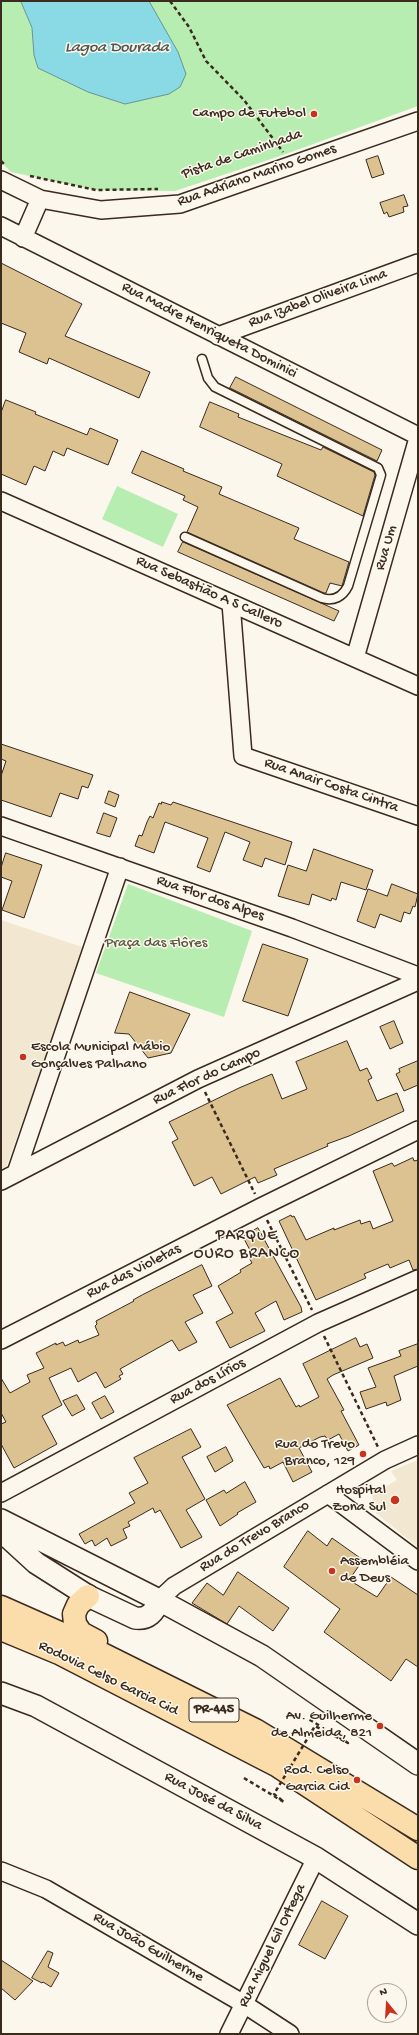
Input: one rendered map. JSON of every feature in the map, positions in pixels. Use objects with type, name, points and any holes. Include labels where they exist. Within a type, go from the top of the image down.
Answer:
[{"type":"highway","points":[[88,1596],[78,1605],[74,1614],[74,1624],[81,1633],[196,1689],[255,1730]]},
{"type":"highway","name":"Rodovia Celso Garcia Cid","points":[[1,1607],[62,1634],[255,1730],[418,1829]]},
{"type":"highway","name":"Rodovia Celso Garcia Cid","points":[[1,1629],[59,1653],[278,1766],[418,1858]]},
{"type":"street","name":"Rua Adriano Marino Gomes","points":[[4,173],[40,199],[101,210],[180,204],[418,121]]},
{"type":"street","points":[[23,238],[40,199]]},
{"type":"street","name":"Rua Madre Henriqueta Dominici","points":[[1,226],[418,437]]},
{"type":"street","name":"Rua Izabel Oliveira Lima","points":[[218,336],[418,263]]},
{"type":"street","name":"Rua Um","points":[[355,658],[418,437]]},
{"type":"street","name":"Rua Sebastião A S Callero","points":[[1,501],[418,686]]},
{"type":"street","name":"Rua Anair Costa Cintra","points":[[231,603],[243,756],[418,816]]},
{"type":"street","name":"Rua Flor dos Alpes","points":[[1,826],[292,928],[418,976]]},
{"type":"street","points":[[16,1173],[120,867]]},
{"type":"street","name":"Rua Flor do Campo","points":[[1,1181],[198,1079],[418,981]]},
{"type":"street","name":"Rua das Violetas","points":[[4,1335],[418,1130]]},
{"type":"street","name":"Rua dos Lírios","points":[[1,1493],[318,1323],[418,1279]]},
{"type":"street","name":"Rua do Trevo Branco","points":[[159,1600],[174,1586],[385,1460],[418,1445]]},
{"type":"street","points":[[328,1494],[418,1560]]},
{"type":"street","points":[[1,1520],[159,1600],[262,1656],[418,1764]]},
{"type":"street","points":[[1,1531],[36,1563],[88,1596],[135,1618],[143,1619],[151,1614],[159,1600]]},
{"type":"street","name":"Rua José da Silva","points":[[1,1692],[36,1706],[316,1858],[418,1924]]},
{"type":"street","name":"Rua Miguel Gil Ortega","points":[[229,2034],[316,1858]]},
{"type":"street","name":"Rua João Guilherme","points":[[1,1871],[46,1889],[244,2004],[290,2034]]},
{"type":"lane","points":[[185,537],[322,598],[333,599],[341,595],[348,586],[381,475],[378,468],[215,387],[208,378],[202,359]]},
{"type":"path","points":[[170,1],[189,27],[206,61],[244,100],[283,153]]},
{"type":"path","name":"Pista de Caminhada","points":[[276,156],[291,150]]},
{"type":"path","points":[[1,161],[4,173]]},
{"type":"path","points":[[26,175],[96,190],[159,189]]},
{"type":"path","points":[[198,1079],[385,1460]]},
{"type":"path","points":[[244,1778],[284,1802],[274,1794],[315,1726],[348,1743],[307,1718]]},
{"type":"shaded area","name":"Escola Municipal Mábio Gonçalves Palhano","points":[[1,920],[85,948],[5,1170],[1,1167]]},
{"type":"shaded area","name":"Hospital Zona Sul","points":[[418,1460],[418,1547],[376,1513],[372,1495],[397,1480],[391,1471]]},
{"type":"green space","points":[[1,1],[418,1],[418,106],[283,155],[175,191],[96,190],[11,172],[1,162]]},
{"type":"green space","points":[[117,486],[178,514],[163,547],[102,519]]},
{"type":"green space","name":"Praça das Flôres","points":[[128,884],[252,931],[224,1017],[96,973]]},
{"type":"water","name":"Lagoa Dourada","points":[[21,1],[149,1],[178,52],[186,74],[180,87],[169,94],[125,104],[88,92],[38,68],[34,55],[32,28]]},
{"type":"building","points":[[378,156],[384,174],[372,178],[366,160]]},
{"type":"building","points":[[404,195],[408,206],[403,207],[404,212],[389,217],[387,212],[384,214],[380,203]]},
{"type":"building","points":[[1,263],[82,304],[65,336],[150,372],[139,398],[49,358],[47,364],[19,352],[26,333],[1,323]]},
{"type":"building","points":[[236,377],[382,450],[377,461],[230,388]]},
{"type":"building","points":[[6,400],[36,412],[35,414],[87,435],[90,428],[118,440],[108,465],[67,448],[64,456],[53,451],[45,471],[34,466],[26,485],[1,474],[1,413]]},
{"type":"building","points":[[210,402],[239,414],[238,417],[321,450],[323,447],[374,472],[375,475],[363,516],[277,476],[282,464],[200,427]]},
{"type":"building","points":[[142,451],[184,469],[183,471],[222,487],[219,494],[299,528],[294,539],[349,562],[342,586],[330,583],[326,593],[324,593],[187,532],[198,507],[183,500],[185,496],[132,473]]},
{"type":"building","points":[[183,542],[339,611],[334,621],[178,552]]},
{"type":"building","points":[[1,744],[93,775],[88,788],[82,786],[78,799],[60,793],[51,817],[1,800],[1,776],[6,761],[1,759]]},
{"type":"building","points":[[109,791],[119,795],[115,807],[105,803]]},
{"type":"building","points":[[162,802],[171,805],[173,802],[292,842],[285,865],[265,858],[262,867],[243,860],[250,842],[225,832],[210,872],[197,867],[208,838],[165,822],[154,853],[135,846],[139,835],[142,836],[150,816],[153,818],[159,803],[161,804]]},
{"type":"building","points":[[104,813],[117,818],[110,837],[97,833]]},
{"type":"building","points":[[314,849],[373,870],[366,890],[341,882],[336,900],[332,898],[331,901],[312,894],[309,905],[278,896],[288,865],[306,871]]},
{"type":"building","points":[[6,853],[42,865],[24,918],[2,910],[12,881],[1,877],[1,868]]},
{"type":"building","points":[[392,884],[418,894],[415,907],[413,906],[410,914],[404,912],[401,922],[380,914],[375,928],[357,921],[368,889],[387,896]]},
{"type":"building","points":[[263,944],[308,959],[288,1016],[243,1001]]},
{"type":"building","points":[[130,992],[190,1014],[171,1053],[148,1058],[129,1034],[115,1033]]},
{"type":"building","points":[[394,1021],[403,1043],[390,1049],[380,1027]]},
{"type":"building","points":[[347,1041],[360,1071],[367,1068],[372,1078],[368,1080],[377,1101],[397,1093],[404,1111],[349,1136],[327,1144],[328,1146],[274,1169],[277,1175],[258,1183],[255,1177],[221,1194],[212,1177],[194,1186],[172,1142],[178,1139],[169,1122],[239,1088],[272,1074],[282,1099],[307,1089],[296,1062]]},
{"type":"building","points":[[418,1061],[418,1085],[404,1091],[396,1074],[400,1072],[399,1069]]},
{"type":"building","points":[[413,1158],[414,1161],[418,1160],[418,1269],[413,1270],[409,1260],[390,1268],[388,1264],[364,1274],[366,1278],[316,1300],[279,1221],[291,1215],[292,1217],[294,1216],[306,1240],[334,1228],[334,1230],[360,1220],[361,1224],[370,1221],[373,1229],[393,1221],[373,1171],[392,1163],[394,1166]]},
{"type":"building","points":[[258,1228],[301,1307],[302,1312],[284,1320],[276,1301],[255,1313],[265,1331],[230,1348],[216,1322],[233,1313],[218,1286],[241,1272],[240,1270],[252,1263],[247,1254],[251,1252],[243,1237]]},
{"type":"building","points":[[202,1265],[212,1286],[193,1295],[203,1313],[185,1322],[197,1342],[179,1351],[172,1340],[120,1369],[123,1374],[119,1376],[121,1379],[105,1388],[96,1372],[78,1382],[71,1368],[49,1378],[62,1405],[42,1416],[57,1444],[14,1468],[1,1444],[1,1424],[6,1422],[1,1413],[1,1378],[10,1393],[30,1382],[27,1375],[44,1368],[36,1353],[56,1343],[56,1345],[63,1342],[65,1346],[78,1340],[79,1343],[99,1335],[95,1326],[97,1324],[96,1321],[134,1301],[133,1300],[142,1295]]},
{"type":"building","points":[[356,1338],[360,1347],[367,1344],[373,1358],[327,1379],[344,1410],[341,1411],[359,1445],[348,1451],[339,1434],[328,1440],[325,1436],[320,1437],[299,1448],[312,1472],[293,1482],[283,1462],[270,1469],[269,1466],[264,1468],[227,1405],[280,1378],[296,1407],[299,1405],[300,1407],[319,1397],[303,1364]]},
{"type":"building","points":[[418,1344],[418,1366],[394,1376],[401,1400],[387,1406],[386,1402],[366,1409],[360,1392],[376,1387],[368,1368],[401,1356],[399,1351]]},
{"type":"building","points":[[77,1395],[85,1409],[72,1416],[63,1401]]},
{"type":"building","points":[[105,1396],[114,1412],[101,1419],[92,1403]]},
{"type":"building","points":[[191,1429],[201,1447],[182,1457],[205,1499],[186,1510],[202,1537],[181,1548],[160,1510],[155,1513],[153,1508],[128,1522],[130,1526],[123,1529],[127,1538],[111,1546],[107,1538],[95,1546],[92,1540],[85,1544],[79,1534],[135,1503],[129,1493],[148,1483],[134,1458]]},
{"type":"building","points":[[226,1447],[233,1461],[215,1472],[207,1457]]},
{"type":"building","points":[[245,1482],[256,1502],[237,1513],[238,1514],[220,1526],[206,1500],[224,1490],[226,1493]]},
{"type":"building","points":[[308,1531],[327,1546],[332,1538],[363,1560],[349,1580],[377,1597],[391,1577],[418,1595],[418,1667],[406,1659],[391,1681],[324,1632],[340,1609],[284,1567]]},
{"type":"building","points":[[238,1572],[289,1608],[273,1631],[239,1606],[227,1624],[192,1603],[207,1583],[223,1595]]},
{"type":"building","points":[[322,1901],[348,1916],[325,1959],[299,1945]]},
{"type":"building","points":[[48,1951],[53,1953],[48,1967],[59,1973],[51,1987],[32,1978]]},
{"type":"building","points":[[1,1960],[33,1981],[15,2000],[1,1988]]},
{"type":"place","name":"Campo de Futebol","points":[[314,114]]},
{"type":"place","name":"Escola Municipal Mábio Gonçalves Palhano","points":[[23,1057]]},
{"type":"place","name":"Rua do Trevo Branco, 129","points":[[363,1454]]},
{"type":"place","name":"Hospital Zona Sul","points":[[395,1500]]},
{"type":"place","name":"Assembléia de Deus","points":[[332,1571]]},
{"type":"place","name":"Av. Guilherme de Almeida, 821","points":[[380,1726]]},
{"type":"place","name":"Rod. Celso Garcia Cid","points":[[357,1780]]},
{"type":"district","name":"PARQUE OURO BRANCO","points":[[247,1246]]}]
